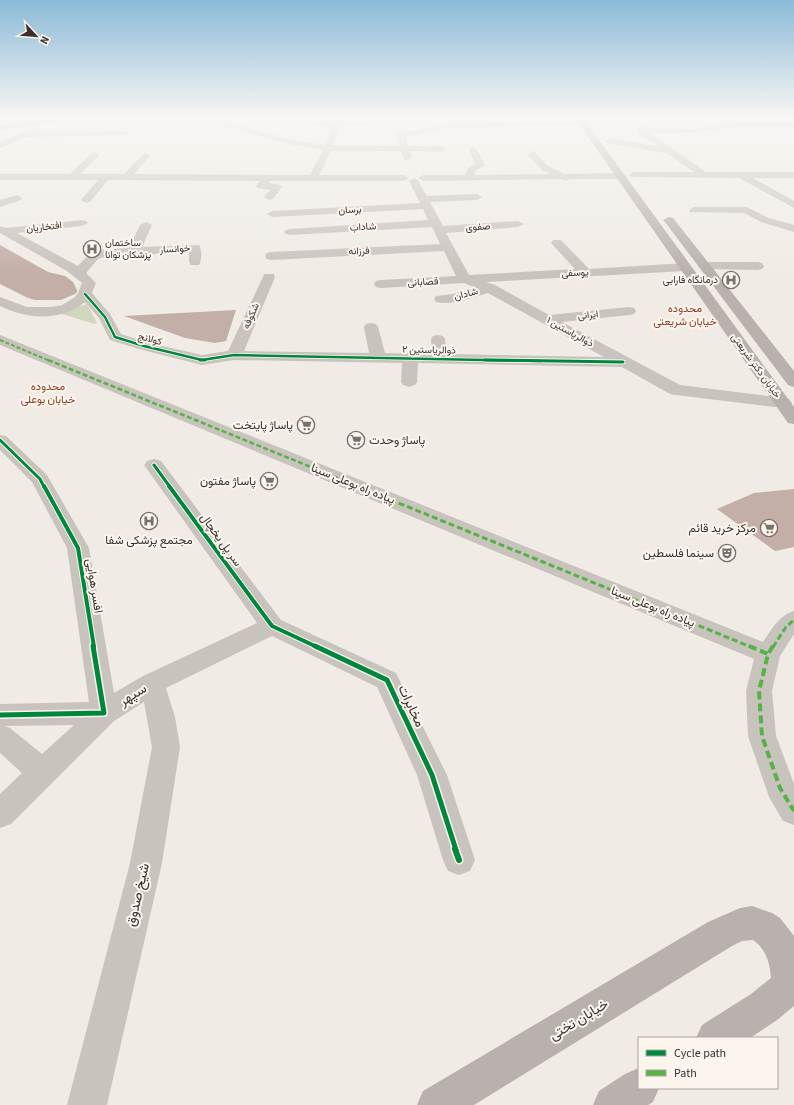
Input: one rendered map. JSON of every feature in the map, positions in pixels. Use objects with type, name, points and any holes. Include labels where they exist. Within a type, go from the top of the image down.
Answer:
[{"type":"main road","name":"خیابان دکتر شریعتی","points":[[616,170],[794,419]]},
{"type":"main road","points":[[630,170],[643,186]]},
{"type":"main road","name":"خیابان دکتر شریعتی","points":[[661,210],[794,382]]},
{"type":"main road","points":[[768,382],[794,382]]},
{"type":"main road","name":"خیابان تختی","points":[[437,1105],[720,934],[739,925],[752,923],[764,927],[782,944],[789,954],[792,969],[788,985],[770,1002],[717,1037]]},
{"type":"main road","points":[[613,1105],[638,1089]]},
{"type":"street","points":[[28,178],[39,170]]},
{"type":"street","points":[[72,178],[80,170]]},
{"type":"street","points":[[126,178],[134,170]]},
{"type":"street","points":[[313,178],[317,170]]},
{"type":"street","points":[[409,170],[464,280]]},
{"type":"street","points":[[469,178],[472,170]]},
{"type":"street","points":[[548,170],[583,187]]},
{"type":"street","points":[[697,170],[704,175]]},
{"type":"street","points":[[634,175],[794,175]]},
{"type":"street","points":[[742,175],[794,205]]},
{"type":"street","points":[[0,177],[565,178],[620,176]]},
{"type":"street","points":[[86,200],[105,178]]},
{"type":"street","points":[[138,188],[146,178]]},
{"type":"street","points":[[266,178],[262,186],[277,186],[269,197]]},
{"type":"street","points":[[321,189],[325,178]]},
{"type":"street","points":[[775,194],[794,194]]},
{"type":"street","name":"برسان","points":[[272,214],[326,211],[477,197]]},
{"type":"street","points":[[0,204],[16,198]]},
{"type":"street","points":[[320,201],[326,211]]},
{"type":"street","points":[[694,210],[746,210],[765,220],[794,229]]},
{"type":"street","points":[[436,223],[447,217]]},
{"type":"street","name":"افتخاریان","points":[[3,230],[82,223]]},
{"type":"street","name":"صفوی","points":[[436,223],[518,224]]},
{"type":"street","name":"شاداب","points":[[290,232],[436,223]]},
{"type":"street","points":[[134,251],[146,225]]},
{"type":"street","name":"کولانج","points":[[3,230],[66,264],[78,274],[83,276],[87,289],[106,317],[115,337],[144,346],[202,360],[234,355]]},
{"type":"street","points":[[0,244],[20,239]]},
{"type":"street","points":[[557,243],[586,272]]},
{"type":"street","name":"فرزانه","points":[[271,256],[448,247]]},
{"type":"street","name":"خوانسار","points":[[78,274],[97,254],[195,248],[195,262]]},
{"type":"street","points":[[705,266],[758,266]]},
{"type":"street","name":"یوسفی","points":[[464,280],[685,267]]},
{"type":"street","name":"شکوفه","points":[[234,355],[269,277]]},
{"type":"street","name":"قصابانی","points":[[381,284],[464,280]]},
{"type":"street","name":"ذوالریاستین ۱","points":[[464,280],[490,288],[676,390],[783,403]]},
{"type":"street","name":"شادان","points":[[441,299],[454,298],[490,288]]},
{"type":"street","points":[[0,301],[28,312],[44,312],[72,304],[87,289]]},
{"type":"street","name":"ایرانی","points":[[547,319],[629,311]]},
{"type":"street","points":[[371,326],[378,358]]},
{"type":"street","points":[[438,339],[440,359]]},
{"type":"street","name":"پیاده راه بوعلی سینا","points":[[0,340],[768,654]]},
{"type":"street","name":"ذوالریاستین ۲","points":[[234,355],[623,362]]},
{"type":"street","points":[[410,358],[410,382]]},
{"type":"street","name":"افسر هوایی","points":[[0,440],[40,479],[78,548],[104,713]]},
{"type":"street","name":"سر پل یخچال","points":[[154,465],[272,626]]},
{"type":"street","points":[[794,620],[786,627],[768,654],[759,691],[762,736],[780,788],[794,811]]},
{"type":"street","name":"سپهر","points":[[0,814],[104,713],[152,683],[272,626]]},
{"type":"street","name":"مخابرات","points":[[272,626],[387,680],[432,775],[459,860]]},
{"type":"street","name":"شیخ صدوق","points":[[87,1105],[146,862],[166,747],[161,717],[152,683]]},
{"type":"street","points":[[0,715],[104,713]]},
{"type":"street","points":[[0,736],[42,772]]},
{"type":"green space","points":[[87,304],[97,323],[95,324],[58,313]]},
{"type":"building","points":[[0,245],[48,272],[65,276],[73,282],[77,292],[61,300],[35,300],[0,284]]},
{"type":"building","points":[[236,310],[226,341],[215,343],[185,338],[124,316]]},
{"type":"building","name":"مرکز خرید قائم","points":[[794,489],[794,547],[775,551],[717,509],[754,493]]},
{"type":"marked path","points":[[0,340],[768,654]]},
{"type":"marked path","points":[[794,620],[786,627],[768,654],[759,691],[762,736],[780,788],[794,811]]},
{"type":"cycle path","points":[[85,294],[105,317],[115,337],[144,346],[202,360],[234,355],[623,362]]},
{"type":"cycle path","points":[[0,440],[40,479],[78,548],[104,713],[0,715]]},
{"type":"cycle path","points":[[154,465],[272,626],[387,680],[432,775],[459,860]]},
{"type":"place","name":"ساختمان پزشکان توانا","points":[[92,249]]},
{"type":"place","name":"درمانگاه فارابی","points":[[731,280]]},
{"type":"place","name":"پاساژ پایتخت","points":[[306,425]]},
{"type":"place","name":"پاساژ وحدت","points":[[356,440]]},
{"type":"place","name":"پاساژ مفتون","points":[[269,481]]},
{"type":"place","name":"مجتمع پزشکی شفا","points":[[149,521]]},
{"type":"place","name":"مرکز خرید قائم","points":[[769,528]]},
{"type":"place","name":"سینما فلسطین","points":[[727,553]]},
{"type":"district","name":"محدوده خیابان شریعتی","points":[[685,314]]},
{"type":"district","name":"محدوده خیابان بوعلی","points":[[48,392]]}]
